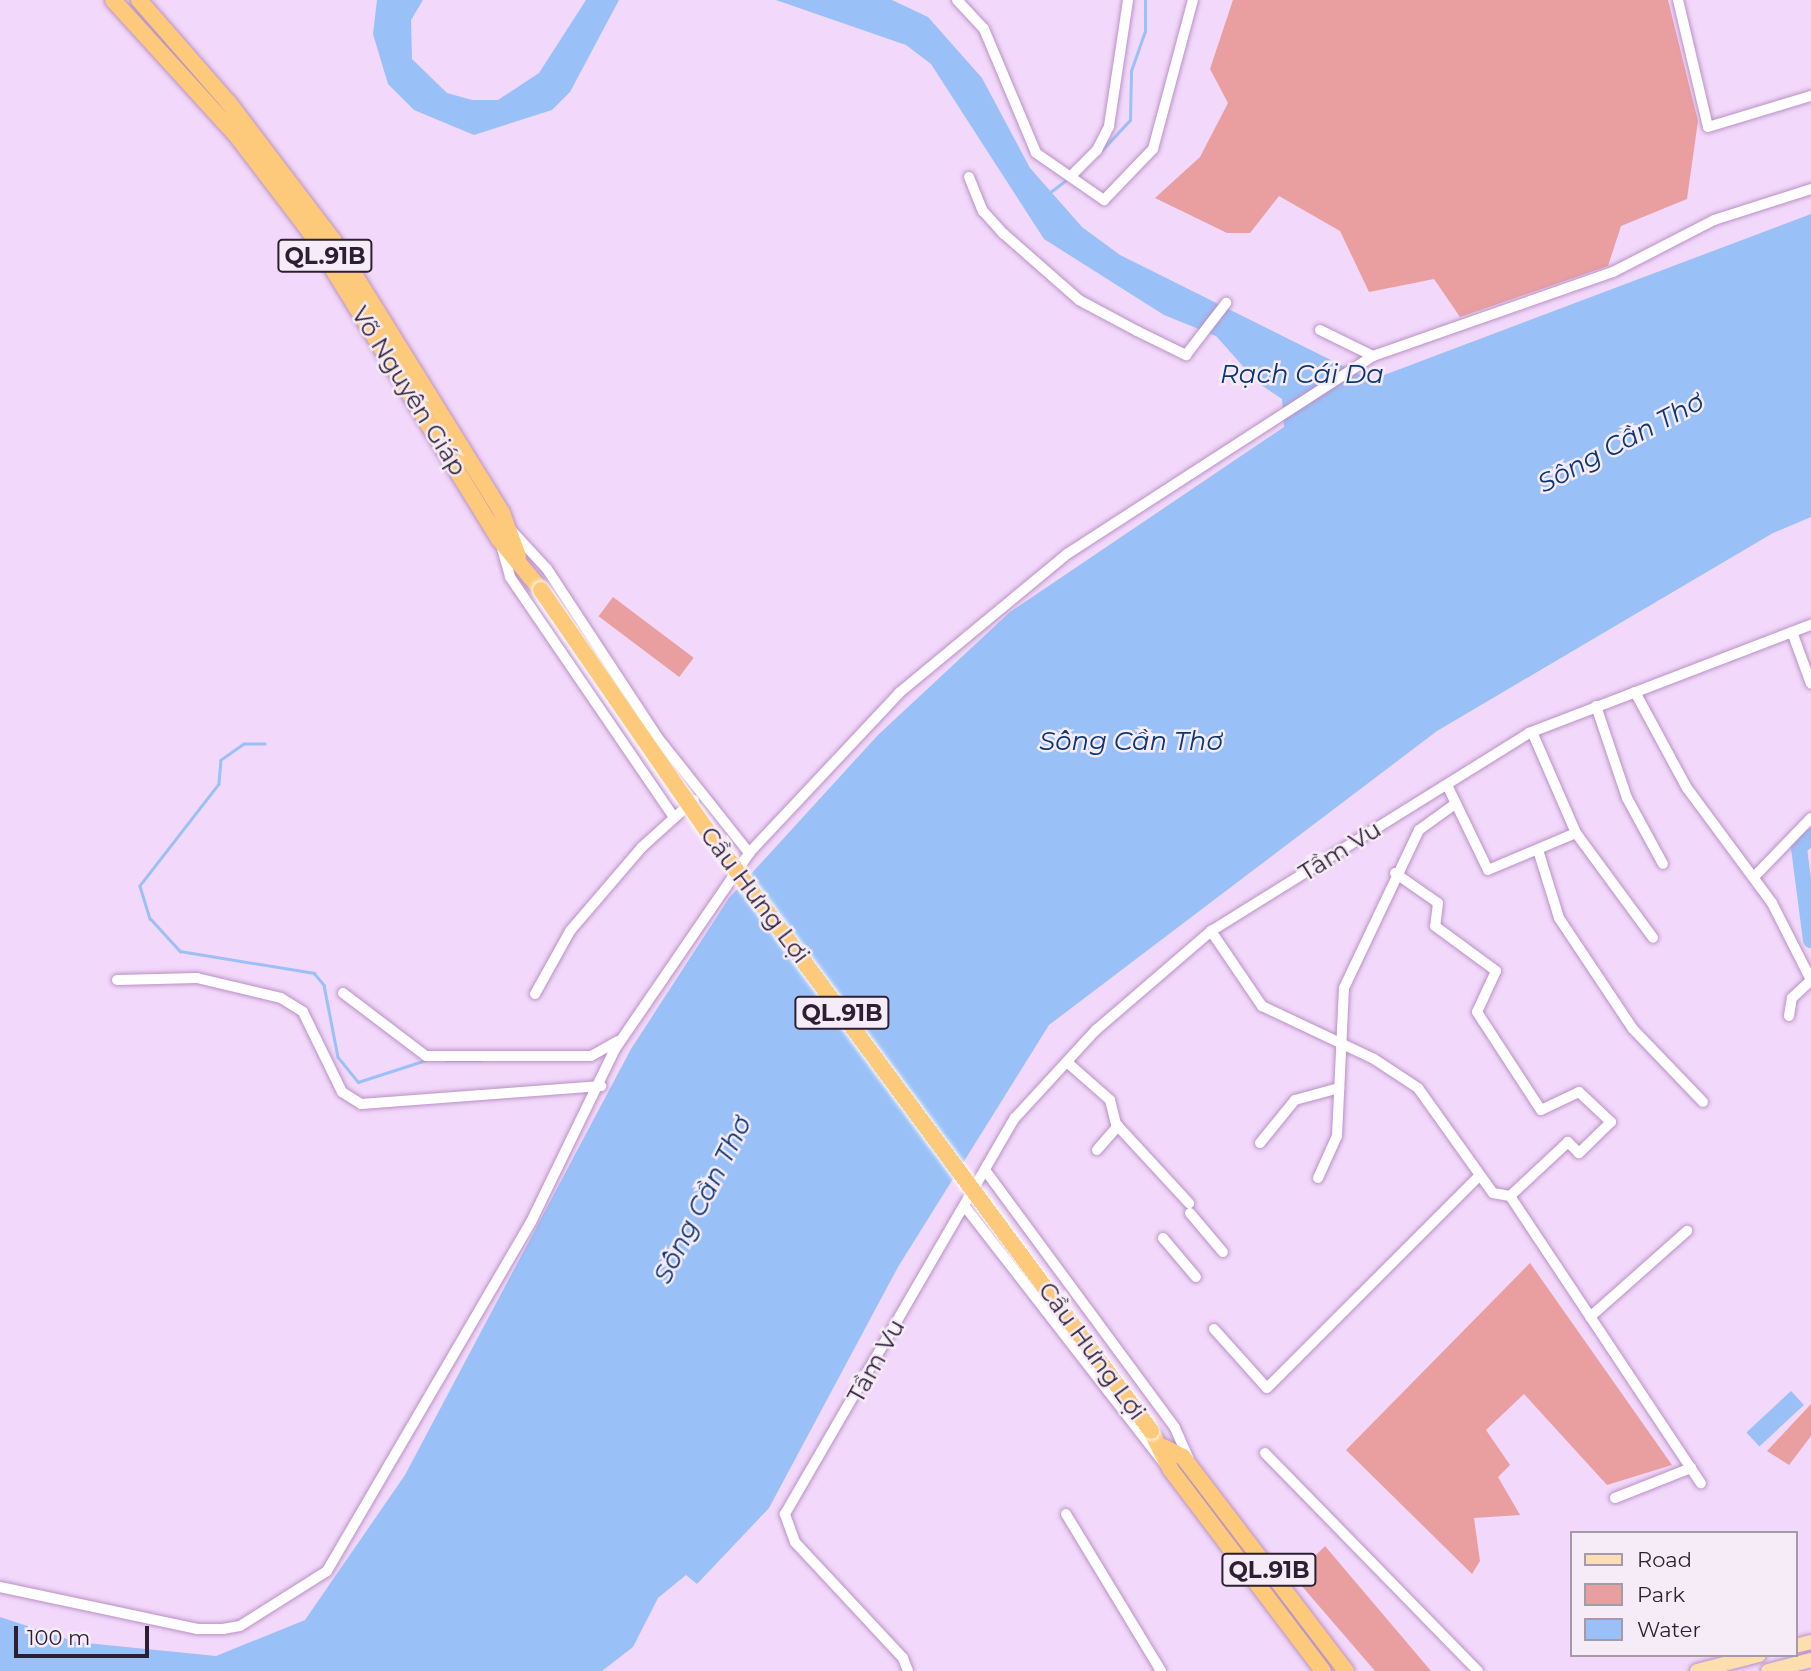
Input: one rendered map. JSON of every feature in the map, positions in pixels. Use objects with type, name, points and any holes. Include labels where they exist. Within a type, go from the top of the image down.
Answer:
[{"type":"highway","name":"Võ Nguyên Giáp","points":[[113,0],[273,181],[427,404]]},
{"type":"highway","name":"Võ Nguyên Giáp","points":[[139,0],[285,174],[541,590]]},
{"type":"highway","name":"Cầu Hưng Lợi","points":[[541,590],[708,832],[1163,1447]]},
{"type":"highway","name":"QL.91B","points":[[1163,1447],[1193,1469],[1346,1671]]},
{"type":"highway","name":"QL.91B","points":[[1163,1447],[1171,1470],[1323,1671]]},
{"type":"main road","points":[[1697,1671],[1751,1657]]},
{"type":"main road","points":[[1768,1671],[1811,1660]]},
{"type":"street","points":[[957,0],[978,17],[1035,153],[1104,200],[1153,149],[1193,0]]},
{"type":"street","points":[[1071,176],[1097,150],[1109,126],[1128,0]]},
{"type":"street","points":[[1678,0],[1708,127],[1811,96]]},
{"type":"street","points":[[969,177],[990,220],[1079,300],[1186,355],[1226,303]]},
{"type":"street","points":[[0,1587],[198,1629],[240,1626],[310,1585],[354,1532],[430,1403],[603,1081],[615,1049],[748,853],[899,693],[1056,562],[1373,356],[1595,279],[1714,220],[1811,189]]},
{"type":"street","points":[[1320,330],[1373,356]]},
{"type":"street","points":[[505,535],[547,569],[702,794],[748,853]]},
{"type":"street","points":[[505,535],[510,577],[674,817]]},
{"type":"street","name":"Tầm Vu","points":[[903,1669],[795,1542],[785,1514],[966,1208],[1015,1118],[1097,1030],[1211,931],[1532,732],[1811,625]]},
{"type":"street","points":[[1792,632],[1811,684]]},
{"type":"street","points":[[1634,691],[1687,788],[1754,877],[1811,980],[1793,998],[1789,1016]]},
{"type":"street","points":[[1596,706],[1627,798],[1663,864]]},
{"type":"street","points":[[1532,732],[1576,833],[1653,938]]},
{"type":"street","points":[[1447,785],[1484,868],[1538,850],[1576,833]]},
{"type":"street","points":[[535,993],[570,931],[674,817],[702,794]]},
{"type":"street","points":[[1318,1178],[1337,1136],[1344,988],[1395,873],[1419,830],[1455,804]]},
{"type":"street","points":[[1754,877],[1811,818]]},
{"type":"street","points":[[1538,850],[1559,918],[1633,1029],[1703,1102]]},
{"type":"street","points":[[1395,873],[1438,903],[1436,926],[1496,971],[1477,1012],[1541,1110],[1579,1092],[1611,1122],[1579,1153],[1568,1142],[1510,1196]]},
{"type":"street","points":[[1211,931],[1262,1006],[1341,1043],[1418,1088],[1493,1193],[1510,1196],[1701,1483]]},
{"type":"street","points":[[117,980],[197,978],[281,998],[303,1012],[342,1092],[361,1104],[603,1081]]},
{"type":"street","points":[[343,993],[426,1056],[590,1056],[623,1038]]},
{"type":"street","points":[[1068,1062],[1110,1100],[1118,1126],[1223,1252]]},
{"type":"street","points":[[1260,1143],[1295,1100],[1339,1088]]},
{"type":"street","points":[[1097,1150],[1118,1126]]},
{"type":"street","points":[[985,1170],[1175,1428],[1193,1469]]},
{"type":"street","points":[[1214,1329],[1267,1388],[1480,1175]]},
{"type":"street","points":[[966,1208],[1148,1450],[1171,1470]]},
{"type":"street","points":[[1590,1317],[1687,1231]]},
{"type":"street","points":[[1163,1238],[1196,1277]]},
{"type":"street","points":[[1265,1453],[1478,1671]]},
{"type":"street","points":[[1615,1498],[1691,1468]]},
{"type":"street","points":[[1066,1514],[1161,1671]]},
{"type":"green space","points":[[1233,0],[1668,0],[1698,121],[1687,199],[1621,226],[1608,266],[1460,317],[1434,279],[1369,292],[1340,231],[1279,196],[1250,233],[1227,233],[1155,198],[1200,157],[1228,103],[1210,69]]},
{"type":"green space","points":[[613,597],[694,658],[679,677],[599,616]]},
{"type":"green space","points":[[1530,1263],[1672,1465],[1607,1485],[1524,1394],[1486,1430],[1510,1465],[1498,1477],[1520,1515],[1474,1518],[1480,1561],[1472,1574],[1346,1450]]},
{"type":"green space","points":[[1811,1404],[1811,1436],[1789,1465],[1767,1451]]},
{"type":"green space","points":[[1325,1546],[1431,1671],[1375,1671],[1294,1577]]},
{"type":"water","points":[[377,0],[423,0],[411,20],[412,59],[447,93],[472,100],[498,100],[539,73],[586,0],[619,0],[570,92],[552,110],[474,135],[414,110],[388,84],[373,34]]},
{"type":"water","name":"Sông Cần Thơ","points":[[776,0],[892,0],[928,17],[982,78],[1030,168],[1082,227],[1120,255],[1371,380],[1811,214],[1811,517],[1773,533],[1437,731],[1049,1025],[898,1267],[769,1508],[697,1584],[686,1575],[658,1598],[633,1647],[602,1671],[0,1671],[0,1617],[76,1642],[216,1656],[305,1620],[405,1475],[631,1049],[729,898],[878,735],[1010,612],[1284,427],[1282,399],[1258,383],[1216,336],[1164,315],[1044,239],[931,64],[906,45]]},
{"type":"water","points":[[1791,1391],[1804,1405],[1759,1446],[1746,1433]]},
{"type":"waterway","points":[[1101,151],[1130,120],[1131,71],[1145,31],[1145,0]]},
{"type":"waterway","points":[[1049,193],[1066,180]]},
{"type":"waterway","points":[[265,744],[244,744],[221,760],[219,784],[140,886],[150,918],[180,951],[314,973],[324,985],[338,1057],[358,1082],[426,1060]]},
{"type":"waterway","points":[[1811,836],[1799,848],[1811,940]]},
{"type":"waterway","points":[[446,1061],[481,1061]]},
{"type":"water label","name":"Rạch Cái Da","points":[[1302,375]]}]
